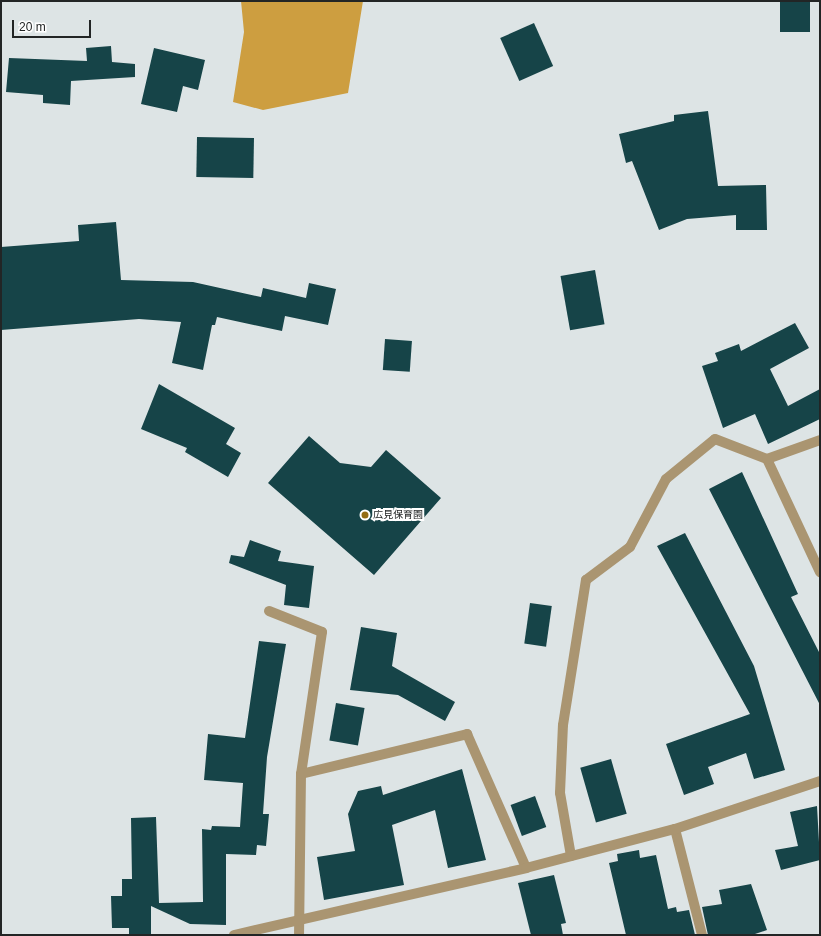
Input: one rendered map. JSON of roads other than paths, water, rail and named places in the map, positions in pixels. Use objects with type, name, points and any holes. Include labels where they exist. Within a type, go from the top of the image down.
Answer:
[{"type":"street","points":[[571,856],[560,793],[563,725],[586,580],[630,547],[666,479],[715,439],[767,459],[820,440]]},
{"type":"street","points":[[767,459],[820,572]]},
{"type":"street","points":[[269,611],[322,632],[301,774],[299,935]]},
{"type":"street","points":[[301,774],[467,734],[526,868]]},
{"type":"street","points":[[234,935],[299,922],[526,868],[675,829],[820,781]]},
{"type":"street","points":[[675,829],[702,935]]},
{"type":"place","name":"広見保育園","points":[[365,515]]}]
